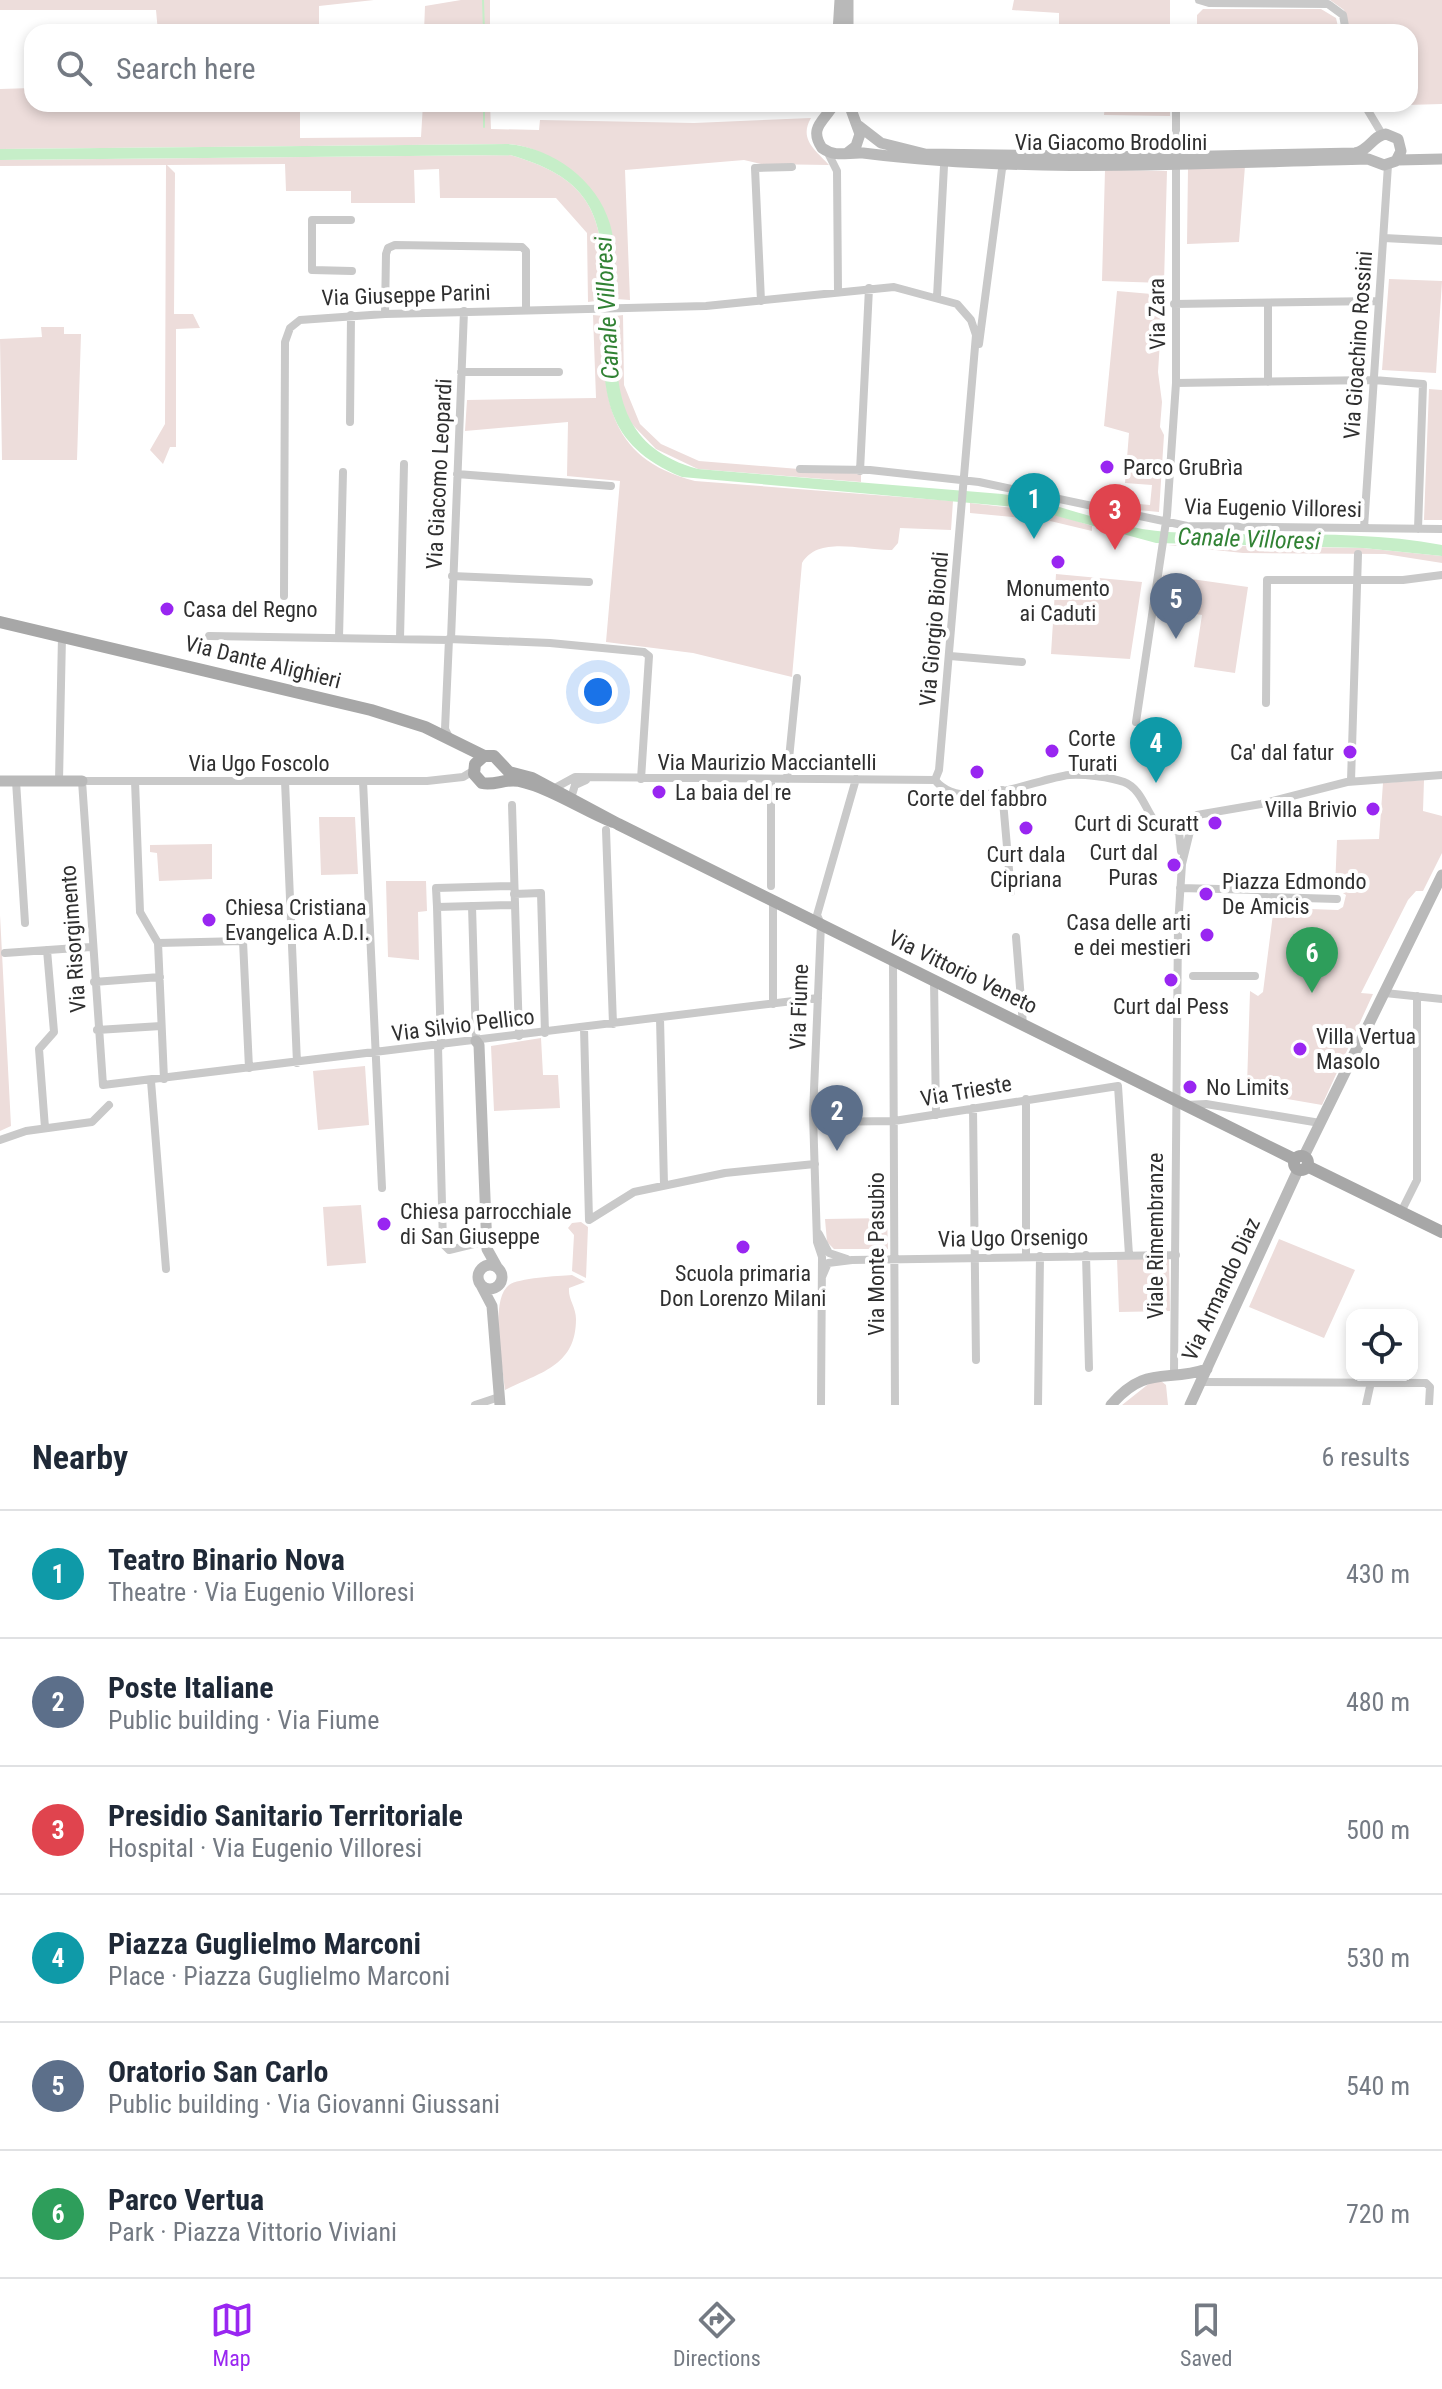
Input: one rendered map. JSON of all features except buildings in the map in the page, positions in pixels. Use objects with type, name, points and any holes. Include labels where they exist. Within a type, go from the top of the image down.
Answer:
[{"type":"main road","points":[[840,24],[846,1]]},
{"type":"main road","points":[[846,1],[847,24]]},
{"type":"main road","points":[[828,112],[819,121],[816,131],[819,145],[828,153],[847,153],[859,141],[852,112]]},
{"type":"main road","points":[[842,112],[856,121]]},
{"type":"main road","name":"Via Giacomo Brodolini","points":[[856,121],[881,143],[925,154],[1176,160],[1355,153],[1371,144]]},
{"type":"main road","points":[[1442,151],[1416,152],[1394,136],[1382,134],[1371,144],[1375,161],[1442,159]]},
{"type":"main road","points":[[1393,162],[1400,143]]},
{"type":"main road","name":"Via Giacomo Brodolini","points":[[847,153],[1008,162],[1375,161]]},
{"type":"main road","name":"Via Dante Alighieri","points":[[0,622],[349,704],[450,739],[478,768]]},
{"type":"main road","name":"Via Dante Alighieri","points":[[403,721],[468,755],[478,768]]},
{"type":"main road","name":"Via Vittorio Veneto","points":[[609,826],[571,798],[503,768],[498,759],[478,768],[486,785],[508,779],[528,784],[609,826],[773,900],[1442,1232]]},
{"type":"main road","points":[[498,781],[503,768]]},
{"type":"main road","points":[[0,781],[82,781]]},
{"type":"main road","name":"Via Armando Diaz","points":[[1190,1405],[1320,1123],[1442,875]]},
{"type":"main road","points":[[476,1041],[479,1045],[486,1245],[478,1278],[492,1306]]},
{"type":"main road","points":[[486,1245],[502,1278],[492,1306],[499,1401]]},
{"type":"main road","points":[[481,1270],[488,1265],[497,1267]]},
{"type":"main road","points":[[481,1285],[488,1289],[499,1285]]},
{"type":"main road","points":[[1111,1405],[1135,1384],[1152,1376],[1207,1369]]},
{"type":"main road","points":[[1174,1373],[1198,1388]]},
{"type":"street","points":[[1199,0],[1209,3],[1328,4],[1343,15],[1345,24]]},
{"type":"street","name":"Via Zara","points":[[1136,722],[1166,527],[1176,383],[1176,112]]},
{"type":"street","points":[[1369,112],[1382,134]]},
{"type":"street","points":[[828,153],[837,171],[838,291]]},
{"type":"street","points":[[837,171],[847,153]]},
{"type":"street","points":[[975,356],[984,320],[1002,169],[1008,162]]},
{"type":"street","name":"Via Gioachino Rossini","points":[[1364,528],[1379,301],[1393,162]]},
{"type":"street","points":[[944,166],[937,297],[957,304],[971,320],[976,335],[975,356]]},
{"type":"street","points":[[761,301],[755,168],[792,167]]},
{"type":"street","points":[[351,220],[312,220],[312,270],[352,271]]},
{"type":"street","points":[[1384,238],[1442,241]]},
{"type":"street","points":[[385,314],[386,254],[395,245],[522,247],[526,251],[526,309]]},
{"type":"street","name":"Via Giuseppe Parini","points":[[284,596],[287,336],[297,322],[310,317],[351,315],[761,301],[894,287],[937,297]]},
{"type":"street","points":[[860,471],[869,288]]},
{"type":"street","points":[[1174,304],[1379,301]]},
{"type":"street","points":[[1268,303],[1268,382]]},
{"type":"street","name":"Via Giacomo Leopardi","points":[[450,739],[445,729],[464,311]]},
{"type":"street","points":[[350,422],[351,315]]},
{"type":"street","points":[[971,320],[984,320]]},
{"type":"street","name":"Via Giorgio Biondi","points":[[935,780],[939,770],[950,656],[975,356]]},
{"type":"street","points":[[461,372],[559,372]]},
{"type":"street","points":[[1176,383],[1374,380],[1423,384],[1418,529]]},
{"type":"street","points":[[400,639],[404,464]]},
{"type":"street","name":"Via Eugenio Villoresi","points":[[800,469],[965,480],[1048,494],[1166,527],[1442,529]]},
{"type":"street","points":[[339,638],[343,472]]},
{"type":"street","points":[[457,474],[611,486]]},
{"type":"street","points":[[1351,781],[1358,554]]},
{"type":"street","points":[[1266,703],[1267,580],[1357,581],[1442,575]]},
{"type":"street","points":[[452,576],[589,582]]},
{"type":"street","points":[[59,781],[62,636]]},
{"type":"street","points":[[209,636],[450,639],[644,652],[649,656],[641,779]]},
{"type":"street","points":[[950,656],[1022,662]]},
{"type":"street","points":[[787,779],[797,678]]},
{"type":"street","name":"Via Ugo Foscolo","points":[[82,781],[435,780],[463,777],[478,768]]},
{"type":"street","points":[[1182,864],[1197,815],[1261,804],[1351,781],[1442,775]]},
{"type":"street","points":[[935,780],[941,786],[965,794],[999,792],[1067,776],[1126,783],[1146,804],[1157,824],[1179,832],[1182,864]]},
{"type":"street","name":"Via Maurizio Macciantelli","points":[[553,789],[575,777],[935,780]]},
{"type":"street","points":[[571,798],[577,783],[599,778]]},
{"type":"street","points":[[771,779],[771,886]]},
{"type":"street","name":"Via Fiume","points":[[827,1258],[819,1234],[815,1164],[821,924],[818,910],[856,779]]},
{"type":"street","points":[[16,781],[25,923]]},
{"type":"street","name":"Via Risorgimento","points":[[82,781],[100,1082],[112,1086]]},
{"type":"street","points":[[135,781],[140,912],[158,943],[164,1079]]},
{"type":"street","points":[[285,781],[297,1063]]},
{"type":"street","points":[[363,781],[382,1188]]},
{"type":"street","points":[[999,792],[1011,892]]},
{"type":"street","points":[[512,805],[519,1036]]},
{"type":"street","points":[[609,826],[613,1024]]},
{"type":"street","name":"Viale Rimembranze","points":[[1174,1373],[1181,1103],[1178,926],[1182,864]]},
{"type":"street","points":[[486,1245],[449,1250],[443,1244],[436,888],[541,893],[545,1033]]},
{"type":"street","points":[[1180,888],[1259,890],[1266,897],[1337,899]]},
{"type":"street","points":[[773,900],[773,1004]]},
{"type":"street","points":[[437,907],[514,905]]},
{"type":"street","points":[[472,906],[476,1041]]},
{"type":"street","points":[[1129,925],[1178,926]]},
{"type":"street","points":[[1016,937],[1023,1025]]},
{"type":"street","points":[[158,943],[243,941],[249,1068]]},
{"type":"street","points":[[5,953],[91,947]]},
{"type":"street","points":[[45,1128],[39,1049],[54,1032],[47,950]]},
{"type":"street","name":"Via Monte Pasubio","points":[[893,960],[895,1405]]},
{"type":"street","points":[[1193,976],[1255,976]]},
{"type":"street","points":[[94,982],[160,977]]},
{"type":"street","points":[[934,980],[936,1115]]},
{"type":"street","points":[[1385,993],[1442,999]]},
{"type":"street","points":[[1401,1212],[1417,1180],[1417,996]]},
{"type":"street","name":"Via Silvio Pellico","points":[[112,1086],[818,998]]},
{"type":"street","points":[[660,1018],[664,1185]]},
{"type":"street","points":[[97,1030],[161,1026]]},
{"type":"street","points":[[584,1028],[587,1217],[593,1220],[616,1201],[664,1185],[725,1173],[815,1164]]},
{"type":"street","points":[[151,1081],[166,1269]]},
{"type":"street","name":"Via Trieste","points":[[814,1122],[894,1121],[1114,1084],[1121,1089],[1129,1255]]},
{"type":"street","points":[[1026,1099],[1026,1256]]},
{"type":"street","points":[[1181,1103],[1206,1104],[1320,1123]]},
{"type":"street","points":[[0,1140],[45,1128],[92,1122],[109,1105]]},
{"type":"street","points":[[973,1108],[976,1360]]},
{"type":"street","points":[[1086,1255],[1089,1368]]},
{"type":"street","name":"Via Ugo Orsenigo","points":[[827,1258],[1176,1255]]},
{"type":"street","points":[[1038,1405],[1040,1256]]},
{"type":"street","points":[[821,1405],[821,1279],[827,1258]]},
{"type":"street","points":[[1207,1369],[1211,1376],[1225,1382]]},
{"type":"street","points":[[1198,1388],[1225,1382],[1426,1383],[1430,1387],[1429,1403]]},
{"type":"street","points":[[1366,1405],[1371,1382]]},
{"type":"street","points":[[475,1405],[499,1401]]},
{"type":"shaded area","points":[[0,0],[374,0],[319,6],[319,24],[157,24],[156,10],[0,10]]},
{"type":"shaded area","points":[[461,0],[490,0],[490,24],[424,24],[425,6]]},
{"type":"shaded area","points":[[1014,0],[1170,0],[1170,24],[1059,24],[1059,13],[1012,10]]},
{"type":"shaded area","points":[[1330,0],[1442,0],[1442,104],[1418,105],[1418,24],[1348,24],[1344,10]]},
{"type":"shaded area","points":[[1203,9],[1321,9],[1336,18],[1337,24],[1197,24],[1197,15]]},
{"type":"shaded area","points":[[24,88],[24,112],[300,112],[300,138],[421,137],[423,112],[490,112],[491,129],[539,130],[540,120],[694,123],[811,118],[808,139],[829,165],[761,164],[744,160],[625,170],[630,300],[616,299],[612,242],[603,210],[581,181],[531,149],[508,144],[0,149],[0,89]]},
{"type":"shaded area","points":[[1104,112],[1170,112],[1170,116],[1104,115]]},
{"type":"shaded area","points":[[510,155],[561,176],[589,206],[601,247],[603,300],[588,302],[587,233],[556,198],[440,198],[439,169],[414,170],[415,203],[351,203],[351,191],[286,191],[285,164],[167,165],[175,173],[174,314],[193,314],[200,328],[176,329],[176,447],[170,447],[163,464],[150,450],[165,424],[166,165],[0,166],[0,160]]},
{"type":"shaded area","points":[[1245,166],[1239,242],[1187,244],[1188,168]]},
{"type":"shaded area","points":[[1105,170],[1167,171],[1164,283],[1102,281]]},
{"type":"shaded area","points":[[1389,279],[1442,281],[1436,373],[1382,370]]},
{"type":"shaded area","points":[[1117,291],[1163,295],[1158,372],[1162,402],[1160,427],[1164,435],[1159,512],[1138,510],[1139,504],[1150,505],[1152,485],[1125,483],[1129,433],[1104,426]]},
{"type":"shaded area","points":[[593,315],[603,316],[605,372],[615,420],[626,440],[643,457],[665,471],[695,481],[953,501],[951,530],[900,528],[898,543],[892,550],[842,546],[819,549],[810,554],[802,563],[792,677],[693,653],[606,642],[620,481],[567,476],[568,422],[465,431],[467,400],[596,398]]},
{"type":"shaded area","points":[[623,315],[624,385],[640,424],[661,444],[699,461],[861,474],[861,482],[698,469],[656,449],[629,421],[618,394],[616,316]]},
{"type":"shaded area","points":[[41,327],[64,327],[64,334],[81,334],[77,460],[2,460],[0,339],[42,337]]},
{"type":"shaded area","points":[[1429,389],[1442,390],[1442,520],[1424,520]]},
{"type":"shaded area","points":[[970,503],[1050,512],[1092,526],[1092,531],[1046,520],[970,513]]},
{"type":"shaded area","points":[[1168,545],[1363,548],[1442,556],[1442,563],[1385,554],[1243,553]]},
{"type":"shaded area","points":[[1056,574],[1142,582],[1130,659],[1051,654]]},
{"type":"shaded area","points":[[1163,575],[1248,587],[1235,673],[1194,667],[1202,615],[1157,608]]},
{"type":"shaded area","points":[[1424,780],[1423,811],[1442,816],[1442,853],[1423,891],[1416,891],[1408,900],[1361,993],[1373,994],[1322,1105],[1259,1094],[1260,1088],[1247,1086],[1250,991],[1258,996],[1263,992],[1273,914],[1279,914],[1281,908],[1338,910],[1343,907],[1346,895],[1335,888],[1337,840],[1379,839],[1383,783]]},
{"type":"shaded area","points":[[319,817],[355,817],[358,874],[321,875]]},
{"type":"shaded area","points":[[212,844],[212,879],[159,881],[157,853],[150,852],[150,845]]},
{"type":"shaded area","points":[[386,881],[426,881],[427,911],[418,912],[419,960],[388,957]]},
{"type":"shaded area","points":[[0,915],[11,1126],[0,1131]]},
{"type":"shaded area","points":[[541,1038],[543,1075],[558,1075],[560,1108],[494,1111],[491,1046]]},
{"type":"shaded area","points":[[365,1066],[369,1125],[318,1130],[313,1071]]},
{"type":"shaded area","points":[[361,1205],[366,1263],[327,1266],[323,1207]]},
{"type":"shaded area","points":[[887,1218],[888,1249],[834,1249],[827,1242],[825,1219]]},
{"type":"shaded area","points":[[581,1222],[588,1227],[586,1278],[572,1271],[574,1235],[568,1228],[572,1223]]},
{"type":"shaded area","points":[[1279,1239],[1355,1270],[1324,1338],[1249,1307]]},
{"type":"shaded area","points":[[1117,1258],[1169,1258],[1170,1311],[1119,1312]]},
{"type":"shaded area","points":[[572,1275],[585,1282],[569,1288],[576,1319],[570,1347],[554,1365],[505,1390],[498,1319],[503,1293],[509,1285],[521,1281]]},
{"type":"shaded area","points":[[1161,1381],[1166,1385],[1168,1405],[1122,1405],[1151,1382]]},
{"type":"water","points":[[508,144],[557,159],[584,180],[595,194],[604,208],[612,233],[616,299],[603,300],[601,247],[589,206],[561,176],[510,155],[0,160],[0,149]]},
{"type":"water","name":"Canale Villoresi","points":[[603,316],[616,316],[620,390],[626,411],[636,429],[651,446],[671,459],[698,469],[1002,494],[1128,526],[1168,532],[1340,535],[1408,540],[1442,545],[1442,556],[1363,548],[1156,543],[1027,508],[682,477],[656,464],[636,449],[612,413],[604,369]]},
{"type":"waterway","points":[[483,0],[484,24]]},
{"type":"waterway","points":[[484,112],[484,127]]},
{"type":"place","name":"Parco GruBrìa","points":[[1107,467]]},
{"type":"place","name":"Teatro Binario Nova","points":[[1034,539]]},
{"type":"place","name":"Presidio Sanitario Territoriale","points":[[1115,550]]},
{"type":"place","name":"Monumento ai Caduti","points":[[1058,562]]},
{"type":"place","name":"Casa del Regno","points":[[167,609]]},
{"type":"place","name":"Oratorio San Carlo","points":[[1176,639]]},
{"type":"place","name":"Corte Turati","points":[[1052,751]]},
{"type":"place","name":"Ca' dal fatur","points":[[1350,752]]},
{"type":"place","name":"Corte del fabbro","points":[[977,772]]},
{"type":"place","name":"Piazza Guglielmo Marconi","points":[[1156,783]]},
{"type":"place","name":"La baia del re","points":[[659,792]]},
{"type":"place","name":"Villa Brivio","points":[[1373,809]]},
{"type":"place","name":"Curt di Scuratt","points":[[1215,823]]},
{"type":"place","name":"Curt dala Cipriana","points":[[1026,828]]},
{"type":"place","name":"Curt dal Puras","points":[[1174,865]]},
{"type":"place","name":"Piazza Edmondo De Amicis","points":[[1206,894]]},
{"type":"place","name":"Chiesa Cristiana Evangelica A.D.I.","points":[[209,920]]},
{"type":"place","name":"Casa delle arti e dei mestieri","points":[[1207,935]]},
{"type":"place","name":"Curt dal Pess","points":[[1171,980]]},
{"type":"place","name":"Parco Vertua","points":[[1312,993]]},
{"type":"place","name":"Villa Vertua Masolo","points":[[1300,1049]]},
{"type":"place","name":"No Limits","points":[[1190,1087]]},
{"type":"place","name":"Poste Italiane","points":[[837,1151]]},
{"type":"place","name":"Chiesa parrocchiale di San Giuseppe","points":[[384,1224]]},
{"type":"place","name":"Scuola primaria Don Lorenzo Milani","points":[[743,1247]]}]
